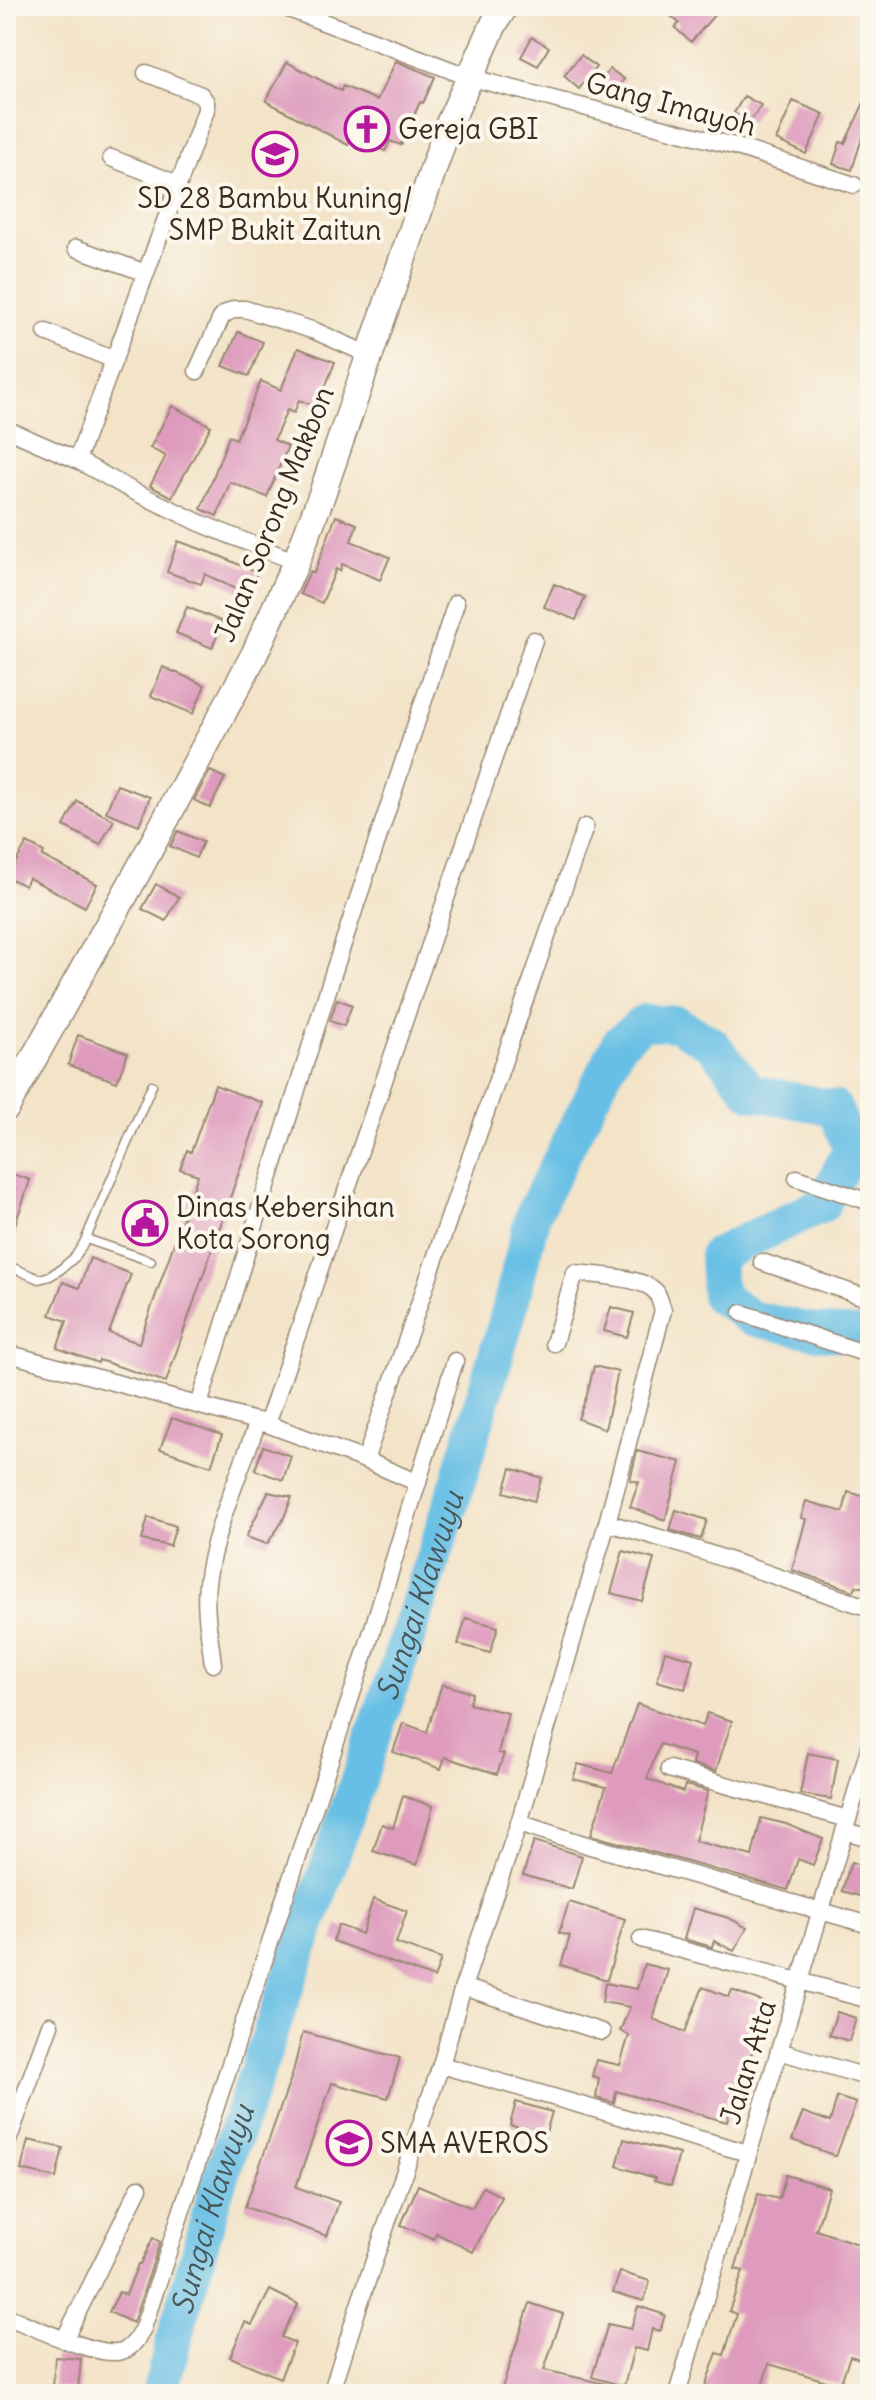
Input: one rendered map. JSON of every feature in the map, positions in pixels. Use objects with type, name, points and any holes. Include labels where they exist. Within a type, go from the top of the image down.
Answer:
[{"type":"highway","name":"Jalan Sorong Makbon","points":[[6,1108],[254,655],[296,562],[448,126],[505,6]]},
{"type":"street","name":"Gang Imayoh","points":[[281,6],[472,78],[734,146],[854,185]]},
{"type":"street","points":[[77,460],[206,110],[206,102],[196,92],[146,73]]},
{"type":"street","points":[[111,158],[178,184]]},
{"type":"street","points":[[76,248],[146,273]]},
{"type":"street","points":[[197,371],[222,316],[234,309],[245,309],[315,331],[369,355]]},
{"type":"street","points":[[46,332],[114,360]]},
{"type":"street","points":[[6,429],[77,460],[200,523],[296,562]]},
{"type":"street","points":[[199,1405],[332,977],[456,603]]},
{"type":"street","points":[[213,1664],[207,1583],[214,1551],[263,1423],[534,640]]},
{"type":"street","points":[[365,1460],[585,827]]},
{"type":"street","points":[[797,1178],[870,1202]]},
{"type":"street","points":[[762,1262],[870,1299]]},
{"type":"street","points":[[331,2394],[519,1823],[607,1523],[663,1310],[655,1292],[643,1284],[575,1273],[554,1343]]},
{"type":"street","points":[[742,1313],[870,1355]]},
{"type":"street","points":[[6,1353],[263,1423],[418,1483]]},
{"type":"street","points":[[6,2316],[64,2340],[109,2353],[123,2351],[135,2343],[143,2328],[364,1657],[455,1361]]},
{"type":"street","points":[[607,1523],[694,1548],[751,1570],[870,1608]]},
{"type":"street","name":"Jalan Atta","points":[[681,2393],[748,2153],[870,1745]]},
{"type":"street","points":[[669,1769],[846,1825],[870,1838]]},
{"type":"street","points":[[519,1823],[617,1854],[870,1925]]},
{"type":"street","points":[[641,1939],[870,2000]]},
{"type":"street","points":[[463,1987],[602,2032]]},
{"type":"street","points":[[6,2146],[50,2025]]},
{"type":"street","points":[[779,2051],[870,2078]]},
{"type":"street","points":[[441,2065],[748,2153]]},
{"type":"street","points":[[64,2340],[139,2188]]},
{"type":"lane","points":[[6,1265],[44,1279],[75,1257],[86,1239],[152,1085]]},
{"type":"lane","points":[[86,1239],[151,1261]]},
{"type":"building","points":[[659,6],[706,6],[715,14],[691,42],[675,28],[679,23]]},
{"type":"building","points":[[532,37],[549,47],[538,66],[521,57]]},
{"type":"building","points":[[581,55],[596,67],[579,89],[564,76]]},
{"type":"building","points":[[396,61],[435,77],[401,145],[390,141],[385,151],[351,137],[348,145],[266,101],[287,62],[341,91],[343,86],[377,100]]},
{"type":"building","points":[[610,69],[624,79],[612,95],[598,85]]},
{"type":"building","points":[[870,90],[870,142],[862,138],[852,170],[833,164],[840,142],[845,143]]},
{"type":"building","points":[[744,96],[761,105],[750,122],[734,113]]},
{"type":"building","points":[[793,101],[824,114],[806,154],[776,140]]},
{"type":"building","name":"SD 28 Bambu Kuning/ SMP Bukit Zaitun","points":[[260,141],[294,148],[290,166],[256,159]]},
{"type":"building","points":[[238,332],[263,342],[249,376],[223,366]]},
{"type":"building","points":[[298,348],[335,362],[324,390],[329,392],[323,409],[299,400],[294,413],[287,410],[274,440],[288,446],[267,497],[230,482],[217,516],[201,509],[229,436],[236,439],[261,381],[281,390]]},
{"type":"building","points":[[172,406],[211,426],[172,497],[150,486],[166,456],[150,448]]},
{"type":"building","points":[[336,516],[357,524],[351,541],[390,557],[380,580],[342,564],[340,571],[336,569],[322,603],[300,594],[310,571],[314,573]]},
{"type":"building","points":[[178,541],[257,573],[247,595],[205,574],[201,584],[167,572]]},
{"type":"building","points":[[554,584],[585,597],[576,620],[544,607]]},
{"type":"building","points":[[187,607],[223,622],[212,648],[176,633]]},
{"type":"building","points":[[163,667],[205,685],[193,714],[151,696]]},
{"type":"building","points":[[210,771],[225,778],[210,808],[194,800]]},
{"type":"building","points":[[117,785],[150,797],[139,825],[106,812]]},
{"type":"building","points":[[77,801],[114,820],[100,845],[64,826]]},
{"type":"building","points":[[178,831],[203,842],[196,858],[170,846]]},
{"type":"building","points":[[27,843],[44,852],[42,856],[97,884],[85,907],[29,878],[25,886],[7,877]]},
{"type":"building","points":[[156,884],[179,897],[166,921],[142,909]]},
{"type":"building","points":[[337,999],[352,1005],[344,1026],[330,1021]]},
{"type":"building","points":[[78,1035],[128,1053],[117,1082],[68,1065]]},
{"type":"building","points":[[215,1085],[263,1103],[166,1382],[57,1348],[67,1321],[50,1315],[63,1282],[79,1288],[90,1258],[131,1274],[109,1333],[139,1343],[198,1175],[180,1169],[187,1150],[191,1152]]},
{"type":"building","points":[[6,1172],[30,1180],[9,1243],[6,1243]]},
{"type":"building","points":[[611,1307],[634,1313],[627,1337],[604,1331]]},
{"type":"building","points":[[594,1366],[618,1372],[605,1429],[578,1419]]},
{"type":"building","points":[[172,1418],[222,1435],[211,1466],[160,1449]]},
{"type":"building","points":[[263,1446],[291,1456],[283,1480],[255,1470]]},
{"type":"building","points":[[637,1451],[681,1462],[665,1520],[630,1507],[639,1482],[630,1480]]},
{"type":"building","points":[[511,1468],[542,1478],[534,1501],[504,1492]]},
{"type":"building","points":[[268,1492],[292,1497],[282,1522],[267,1544],[246,1537]]},
{"type":"building","points":[[848,1492],[870,1498],[870,1589],[856,1586],[854,1591],[792,1570],[806,1519],[801,1518],[806,1501],[843,1512]]},
{"type":"building","points":[[676,1510],[707,1520],[701,1539],[670,1530]]},
{"type":"building","points":[[148,1517],[176,1526],[170,1546],[142,1540]]},
{"type":"building","points":[[623,1551],[654,1559],[642,1601],[611,1593]]},
{"type":"building","points":[[466,1618],[498,1627],[490,1653],[458,1644]]},
{"type":"building","points":[[665,1651],[693,1659],[685,1689],[657,1681]]},
{"type":"building","points":[[442,1684],[472,1693],[469,1704],[508,1713],[498,1753],[504,1754],[497,1774],[445,1757],[441,1769],[393,1752],[403,1723],[427,1732]]},
{"type":"building","points":[[637,1704],[703,1726],[707,1713],[732,1721],[716,1771],[692,1764],[694,1755],[660,1744],[647,1779],[683,1792],[685,1785],[708,1791],[695,1841],[752,1856],[761,1818],[823,1839],[813,1865],[798,1859],[788,1890],[591,1835],[606,1787],[573,1779],[578,1764],[612,1773]]},
{"type":"building","points":[[808,1753],[838,1759],[831,1799],[800,1794]]},
{"type":"building","points":[[403,1796],[433,1806],[417,1865],[373,1851],[382,1824],[393,1828]]},
{"type":"building","points":[[534,1841],[582,1856],[572,1889],[523,1875]]},
{"type":"building","points":[[851,1862],[870,1868],[870,1899],[842,1891]]},
{"type":"building","points":[[373,1899],[407,1911],[396,1943],[441,1959],[434,1978],[333,1941],[338,1925],[362,1934]]},
{"type":"building","points":[[569,1902],[625,1919],[607,1980],[561,1965],[570,1936],[559,1933]]},
{"type":"building","points":[[693,1908],[729,1918],[747,1928],[734,1951],[714,1941],[712,1947],[684,1939]]},
{"type":"building","points":[[644,1964],[668,1970],[653,2019],[685,2032],[703,1987],[729,1997],[732,1990],[771,2005],[743,2075],[739,2073],[727,2122],[616,2091],[614,2103],[596,2098],[599,2078],[592,2076],[596,2060],[620,2065],[629,2035],[620,2031],[630,2007],[602,2002],[605,1983],[637,1989]]},
{"type":"building","points":[[837,2012],[856,2018],[849,2041],[829,2035]]},
{"type":"building","points":[[303,2032],[400,2058],[388,2098],[332,2083],[296,2187],[339,2202],[327,2236],[245,2207],[293,2072]]},
{"type":"building","points":[[837,2097],[856,2103],[836,2156],[792,2140],[803,2112],[830,2122]]},
{"type":"building","points":[[516,2102],[552,2112],[545,2136],[510,2125]]},
{"type":"building","points":[[624,2139],[679,2154],[671,2186],[617,2166]]},
{"type":"building","points":[[28,2140],[63,2148],[56,2178],[21,2170]]},
{"type":"building","points":[[786,2175],[829,2188],[816,2230],[870,2248],[870,2268],[864,2287],[870,2288],[870,2362],[850,2356],[840,2385],[769,2364],[759,2394],[718,2394],[704,2389],[717,2353],[724,2355],[737,2314],[729,2311],[743,2271],[735,2269],[758,2194],[779,2199]]},
{"type":"building","points":[[418,2185],[472,2208],[483,2187],[502,2197],[473,2252],[436,2233],[434,2239],[401,2225]]},
{"type":"building","points":[[153,2238],[160,2242],[133,2323],[109,2312],[119,2292],[126,2295],[138,2264]]},
{"type":"building","points":[[620,2272],[650,2281],[644,2301],[613,2292]]},
{"type":"building","points":[[270,2290],[298,2304],[281,2337],[295,2343],[280,2378],[230,2357],[245,2322],[252,2325]]},
{"type":"building","points":[[530,2303],[563,2314],[544,2370],[619,2387],[618,2394],[500,2394]]},
{"type":"building","points":[[638,2306],[665,2315],[660,2331],[652,2329],[647,2351],[634,2348],[624,2386],[592,2377],[608,2324],[631,2329]]},
{"type":"building","points":[[55,2357],[81,2359],[78,2390],[53,2388]]},
{"type":"waterway","name":"Sungai Klawuyu","points":[[159,2394],[216,2190],[407,1639],[459,1479],[508,1315],[533,1214],[619,1043],[644,1022],[677,1024],[712,1044],[751,1092],[834,1108],[851,1149],[823,1204],[717,1255],[719,1296],[751,1318],[817,1332],[870,1336]]},
{"type":"place","name":"Gereja GBI","points":[[367,129]]},
{"type":"place","name":"SD 28 Bambu Kuning/ SMP Bukit Zaitun","points":[[275,154]]},
{"type":"place","name":"Dinas Kebersihan Kota Sorong","points":[[145,1223]]},
{"type":"place","name":"SMA AVEROS","points":[[349,2143]]}]
